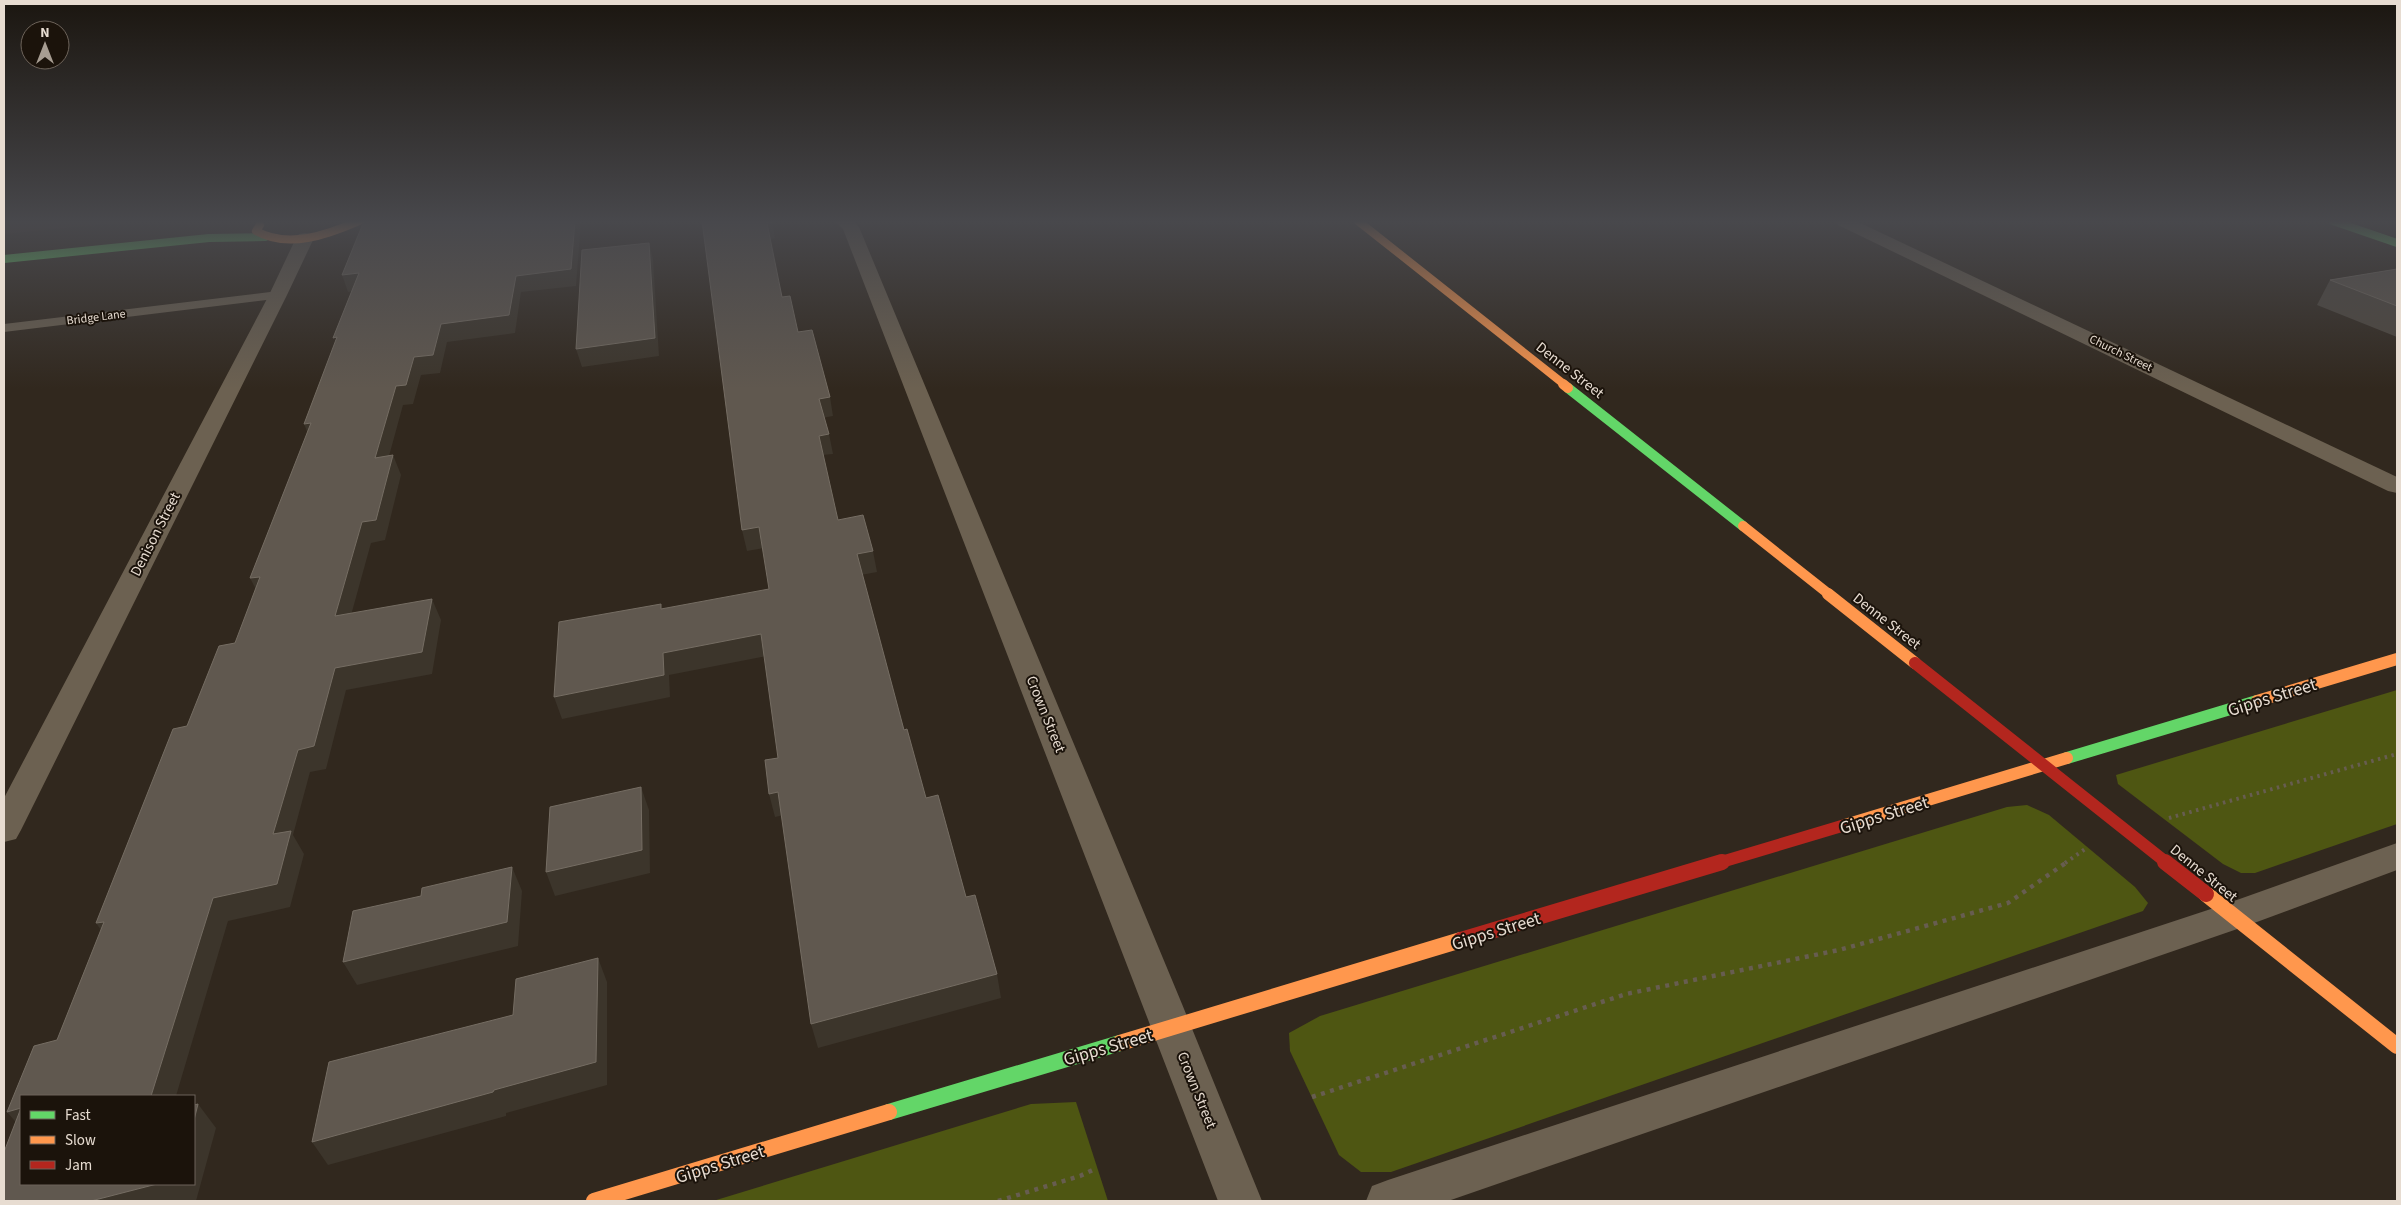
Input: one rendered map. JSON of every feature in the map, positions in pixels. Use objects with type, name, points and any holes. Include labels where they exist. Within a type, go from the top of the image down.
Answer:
[{"type":"street","name":"Denison Street","points":[[4,830],[286,277]]},
{"type":"street","name":"Crown Street","points":[[871,277],[1173,1028],[1240,1201]]},
{"type":"street","name":"Denne Street","points":[[1430,277],[2397,1046]]},
{"type":"street","name":"Church Street","points":[[1963,277],[2397,486]]},
{"type":"street","name":"Gipps Street","points":[[594,1201],[2397,659]]},
{"type":"street","points":[[1388,1201],[2233,916],[2397,856]]},
{"type":"lane","name":"Bridge Lane","points":[[4,328],[278,295]]},
{"type":"path","points":[[1312,1097],[1626,994],[1840,950],[2008,903],[2085,848],[2178,815],[2397,754]]},
{"type":"path","points":[[998,1201],[1080,1176],[1097,1168]]},
{"type":"green space","points":[[2397,690],[2397,824],[2255,873],[2241,873],[2223,864],[2118,784],[2116,775]]},
{"type":"green space","points":[[2027,805],[2049,815],[2135,887],[2148,903],[2143,911],[1391,1172],[1361,1172],[1339,1155],[1290,1051],[1289,1033],[1320,1016],[2007,807]]},
{"type":"green space","points":[[1076,1102],[1108,1201],[713,1201],[1031,1104]]},
{"type":"building","points":[[357,277],[516,277],[509,315],[441,324],[433,355],[414,357],[406,385],[396,386],[375,458],[393,455],[376,520],[362,522],[335,616],[432,599],[422,652],[335,668],[314,746],[298,750],[273,834],[291,831],[277,884],[213,898],[151,1095],[20,1095],[20,1108],[7,1112],[34,1046],[57,1040],[104,922],[96,923],[173,729],[187,726],[219,646],[235,643],[260,577],[250,578],[311,423],[304,424],[337,337],[333,338]]},
{"type":"building","points":[[580,277],[651,277],[655,338],[576,349]]},
{"type":"building","points":[[709,277],[778,277],[782,297],[790,296],[798,332],[812,330],[830,397],[819,399],[829,434],[819,436],[838,520],[863,515],[873,551],[857,554],[904,730],[907,729],[926,798],[938,795],[966,897],[975,895],[997,974],[811,1024],[778,792],[769,794],[765,760],[778,758],[761,634],[663,653],[664,675],[554,697],[559,622],[661,604],[661,609],[769,589],[759,527],[742,530]]},
{"type":"building","points":[[2347,277],[2397,277],[2397,306],[2330,280]]},
{"type":"building","points":[[641,787],[642,850],[546,872],[550,807]]},
{"type":"building","points":[[512,867],[507,922],[343,962],[353,911],[421,896],[422,888]]},
{"type":"building","points":[[598,958],[596,1062],[312,1142],[329,1062],[513,1015],[516,979]]},
{"type":"building","points":[[198,1104],[195,1116],[195,1105]]},
{"type":"building","points":[[20,1111],[20,1185],[153,1185],[91,1201],[4,1201],[4,1152]]},
{"type":"traffic: fast","points":[[1568,388],[1743,526]]},
{"type":"traffic: fast","points":[[2067,758],[2257,701]]},
{"type":"traffic: fast","points":[[889,1112],[1120,1043]]},
{"type":"traffic: slow","points":[[1429,277],[1568,388]]},
{"type":"traffic: slow","points":[[1743,526],[1915,663]]},
{"type":"traffic: slow","points":[[2257,701],[2397,659]]},
{"type":"traffic: slow","points":[[1845,825],[2067,758]]},
{"type":"traffic: slow","points":[[2206,894],[2397,1046]]},
{"type":"traffic: slow","points":[[1120,1043],[1461,940]]},
{"type":"traffic: slow","points":[[594,1201],[889,1112]]},
{"type":"traffic: jam","points":[[1915,663],[2206,894]]},
{"type":"traffic: jam","points":[[1461,940],[1845,825]]}]
